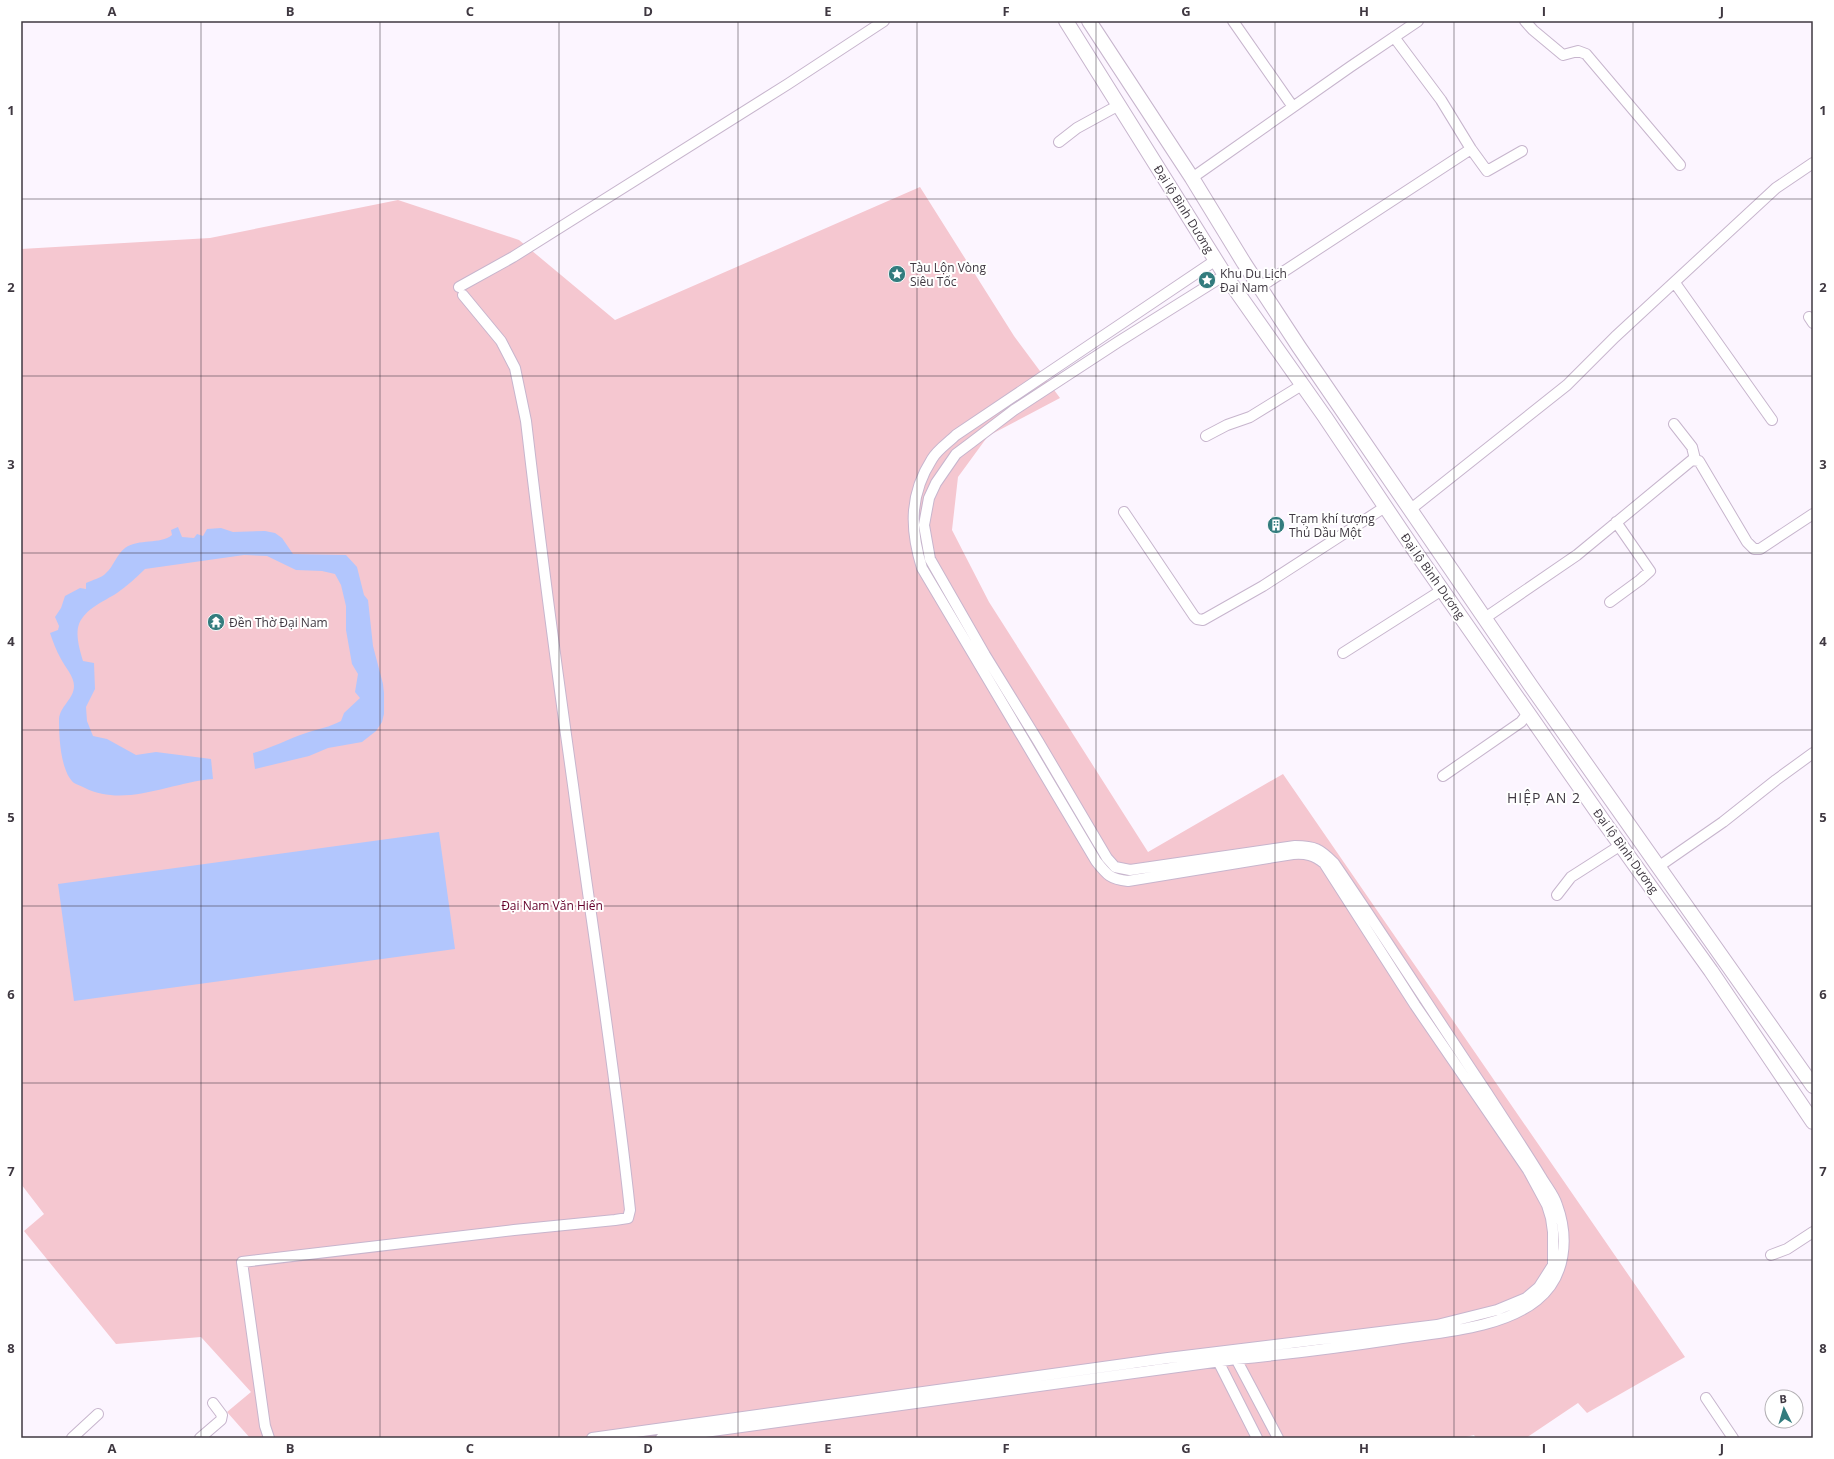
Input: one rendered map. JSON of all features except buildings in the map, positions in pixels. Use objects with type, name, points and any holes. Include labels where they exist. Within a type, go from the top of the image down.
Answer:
[{"type":"highway","name":"Đại lộ Bình Dương","points":[[1066,21],[1226,275],[1442,590],[1711,971],[1813,1122]]},
{"type":"highway","name":"Đại lộ Bình Dương","points":[[1088,21],[1192,178],[1244,263],[1485,618],[1658,867],[1813,1086]]},
{"type":"highway","points":[[1216,260],[1235,248]]},
{"type":"highway","points":[[1226,275],[1244,263]]},
{"type":"street","points":[[269,1438],[265,1426],[242,1262],[514,1230],[615,1220],[628,1218],[630,1210],[620,1118],[595,931],[573,786],[526,421],[515,368],[501,341],[461,291],[884,21]]},
{"type":"street","points":[[1233,21],[1293,107]]},
{"type":"street","points":[[1192,178],[1418,21]]},
{"type":"street","points":[[1525,21],[1533,30],[1563,55],[1578,51],[1586,54],[1680,165]]},
{"type":"street","points":[[1394,37],[1441,100],[1487,171],[1522,150]]},
{"type":"street","points":[[1059,142],[1077,128],[1119,105]]},
{"type":"street","points":[[1260,287],[1471,148]]},
{"type":"street","points":[[1411,509],[1567,385],[1615,337],[1776,188],[1813,163]]},
{"type":"street","points":[[592,1438],[840,1402],[1214,1352],[1437,1325],[1497,1310],[1526,1298],[1539,1287],[1548,1275],[1553,1265],[1553,1232],[1552,1218],[1547,1204],[1528,1170],[1415,1005],[1324,863],[1316,856],[1307,853],[1128,880],[1114,879],[1106,874],[1088,847],[922,568],[917,554],[912,520],[919,486],[932,458],[956,435],[1216,260]]},
{"type":"street","points":[[1202,269],[1211,284]]},
{"type":"street","points":[[661,1438],[1236,1359],[1317,1351],[1462,1329],[1490,1323],[1518,1312],[1536,1301],[1546,1292],[1555,1279],[1564,1248],[1563,1231],[1556,1203],[1509,1127],[1334,863],[1318,849],[1309,846],[1295,846],[1130,870],[1115,867],[1107,858],[1038,741],[972,634],[930,559],[924,524],[929,498],[936,483],[956,454],[1014,410],[1118,342],[1226,275]]},
{"type":"street","points":[[1674,283],[1772,420]]},
{"type":"street","points":[[1206,436],[1227,425],[1250,417],[1302,385]]},
{"type":"street","points":[[1674,424],[1692,447],[1695,459],[1699,461],[1744,538],[1754,549],[1760,549],[1813,514]]},
{"type":"street","points":[[1485,618],[1577,555],[1695,459]]},
{"type":"street","points":[[1124,512],[1194,616],[1203,620],[1263,586],[1385,507]]},
{"type":"street","points":[[1610,602],[1650,571],[1616,522]]},
{"type":"street","points":[[1343,653],[1442,590]]},
{"type":"street","points":[[1443,776],[1521,722],[1528,713]]},
{"type":"street","points":[[1658,867],[1723,822],[1813,753]]},
{"type":"street","points":[[1558,894],[1571,877],[1621,845]]},
{"type":"street","points":[[1772,1255],[1787,1249],[1813,1232]]},
{"type":"street","points":[[1231,1350],[1278,1438]]},
{"type":"street","points":[[1214,1352],[1257,1438]]},
{"type":"street","points":[[1706,1398],[1733,1438]]},
{"type":"street","points":[[200,1438],[221,1420],[222,1415],[213,1403]]},
{"type":"street","points":[[72,1438],[98,1414]]},
{"type":"green space","name":"Đại Nam Văn Hiến","points":[[920,187],[1014,336],[1060,398],[988,436],[958,477],[952,530],[989,602],[1148,852],[1283,774],[1685,1357],[1587,1413],[1578,1403],[1526,1438],[1476,1438],[1474,1435],[1462,1438],[250,1438],[227,1412],[251,1392],[201,1337],[116,1344],[24,1231],[44,1214],[21,1184],[21,249],[210,238],[398,200],[519,240],[615,320]]},
{"type":"water","points":[[178,527],[182,537],[194,538],[197,534],[203,536],[207,529],[221,528],[233,532],[265,531],[275,533],[282,538],[293,554],[346,555],[357,567],[364,595],[368,600],[373,646],[383,684],[384,714],[382,722],[376,731],[362,742],[328,748],[309,756],[255,769],[253,753],[341,721],[344,713],[360,698],[355,692],[358,674],[352,664],[346,630],[346,606],[341,585],[335,574],[322,571],[296,570],[267,556],[244,555],[145,569],[117,593],[90,610],[82,618],[79,624],[79,648],[83,661],[94,663],[95,689],[86,707],[87,721],[93,736],[107,739],[136,755],[156,752],[211,759],[213,779],[132,795],[100,793],[74,783],[69,777],[63,762],[60,743],[59,719],[62,710],[72,695],[74,682],[53,643],[50,633],[58,630],[59,626],[55,617],[61,608],[65,596],[80,588],[86,589],[86,583],[104,575],[125,548],[137,543],[162,540],[172,535],[171,530]]},
{"type":"water","points":[[439,832],[455,949],[74,1001],[58,884]]},
{"type":"place","name":"Tàu Lộn Vòng Siêu Tốc","points":[[897,274]]},
{"type":"place","name":"Khu Du Lịch Đại Nam","points":[[1207,280]]},
{"type":"place","name":"Trạm khí tượng Thủ Dầu Một","points":[[1276,525]]},
{"type":"place","name":"Đền Thờ Đại Nam","points":[[216,622]]},
{"type":"district","name":"HIỆP AN 2","points":[[1544,797]]}]
